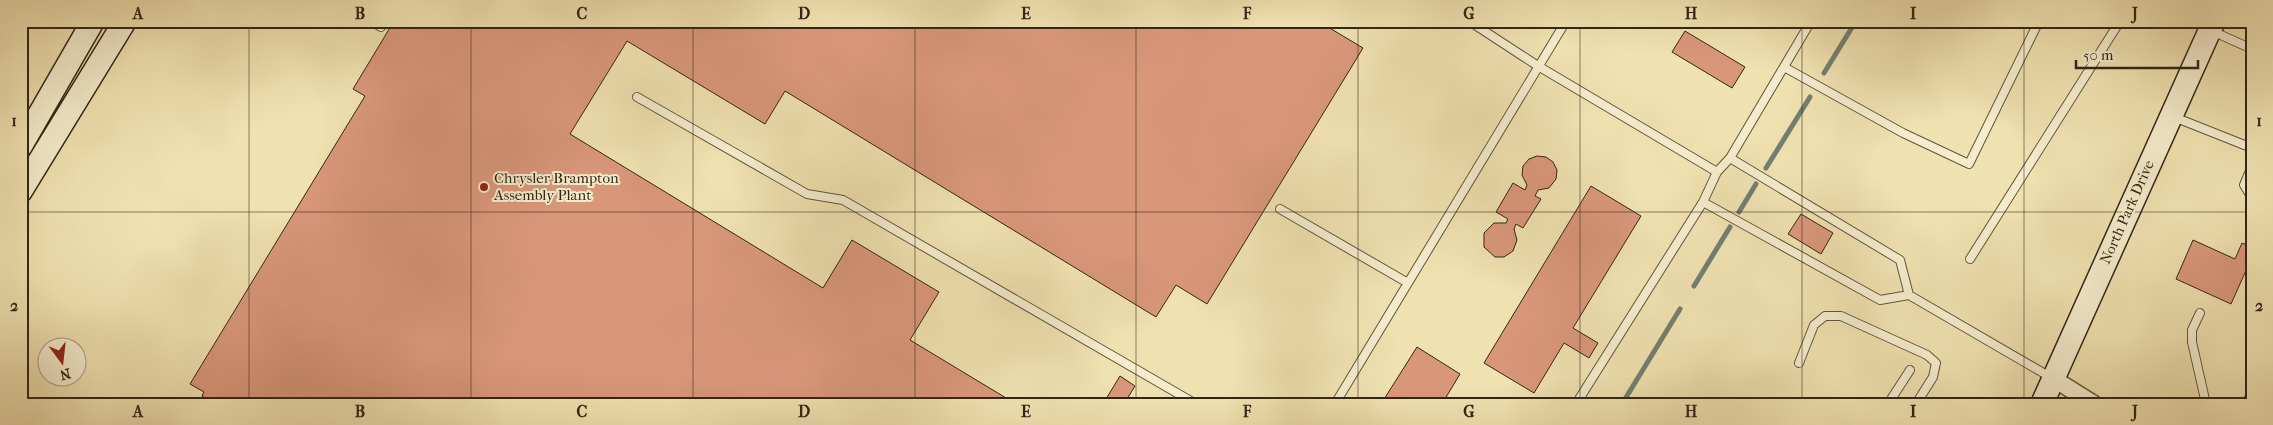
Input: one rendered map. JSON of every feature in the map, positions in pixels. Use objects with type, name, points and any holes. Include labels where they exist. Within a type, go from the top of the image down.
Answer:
[{"type":"main road","points":[[21,146],[93,21]]},
{"type":"main road","points":[[21,191],[125,21]]},
{"type":"main road","name":"North Park Drive","points":[[2042,404],[2212,26]]},
{"type":"street","points":[[2054,378],[2094,404]]},
{"type":"lane","points":[[371,21],[382,27],[385,21]]},
{"type":"lane","points":[[1469,21],[1538,66],[1717,172]]},
{"type":"lane","points":[[1335,404],[1566,21]]},
{"type":"lane","points":[[1576,404],[1703,202],[1717,172],[1730,158],[1811,21]]},
{"type":"lane","points":[[1784,67],[1903,133],[1969,164],[2039,21]]},
{"type":"lane","points":[[1970,259],[2120,21]]},
{"type":"lane","points":[[2212,26],[2252,48]]},
{"type":"lane","points":[[636,96],[807,194],[843,200],[1196,404]]},
{"type":"lane","points":[[2170,116],[2252,148]]},
{"type":"lane","points":[[1730,158],[1900,260],[1909,295]]},
{"type":"lane","points":[[2252,166],[2244,185],[2252,198]]},
{"type":"lane","points":[[1703,202],[1880,300],[1909,295],[2054,378]]},
{"type":"lane","points":[[1280,209],[1408,282]]},
{"type":"lane","points":[[2200,314],[2192,330],[2192,342],[2206,404]]},
{"type":"lane","points":[[1798,363],[1814,325],[1825,316],[1841,316],[1928,355],[1936,363],[1933,377],[1916,404]]},
{"type":"lane","points":[[1888,404],[1910,370]]},
{"type":"lane","points":[[2246,404],[2252,392]]},
{"type":"building","name":"Chrysler Brampton Assembly Plant","points":[[394,21],[1318,21],[1363,48],[1207,304],[1176,285],[1156,317],[785,91],[765,124],[627,41],[570,134],[823,288],[852,240],[939,292],[910,340],[1016,404],[215,404],[202,396],[204,392],[190,384],[365,96],[353,89]]},
{"type":"building","points":[[1685,31],[1745,67],[1732,88],[1672,52]]},
{"type":"building","points":[[1537,156],[1546,157],[1553,162],[1557,170],[1556,179],[1549,188],[1538,190],[1535,196],[1541,199],[1523,228],[1516,224],[1514,229],[1517,240],[1513,251],[1504,257],[1495,257],[1484,247],[1484,233],[1494,223],[1506,223],[1508,219],[1496,212],[1513,183],[1525,190],[1527,185],[1522,175],[1523,166],[1529,159]]},
{"type":"building","points":[[1591,186],[1641,216],[1573,328],[1598,343],[1589,358],[1564,343],[1534,393],[1484,363]]},
{"type":"building","points":[[1801,214],[1833,233],[1821,254],[1788,234]]},
{"type":"building","points":[[2193,240],[2235,259],[2242,243],[2252,247],[2252,267],[2248,266],[2231,304],[2176,279]]},
{"type":"building","points":[[1417,347],[1460,374],[1442,404],[1381,404]]},
{"type":"building","points":[[1120,376],[1135,386],[1124,404],[1103,404]]},
{"type":"waterway","points":[[1824,73],[1856,21]]},
{"type":"waterway","points":[[1766,168],[1810,97]]},
{"type":"waterway","points":[[1739,212],[1756,184]]},
{"type":"waterway","points":[[1694,286],[1730,227]]},
{"type":"waterway","points":[[1622,404],[1680,309]]},
{"type":"place","name":"Chrysler Brampton Assembly Plant","points":[[484,187]]}]
